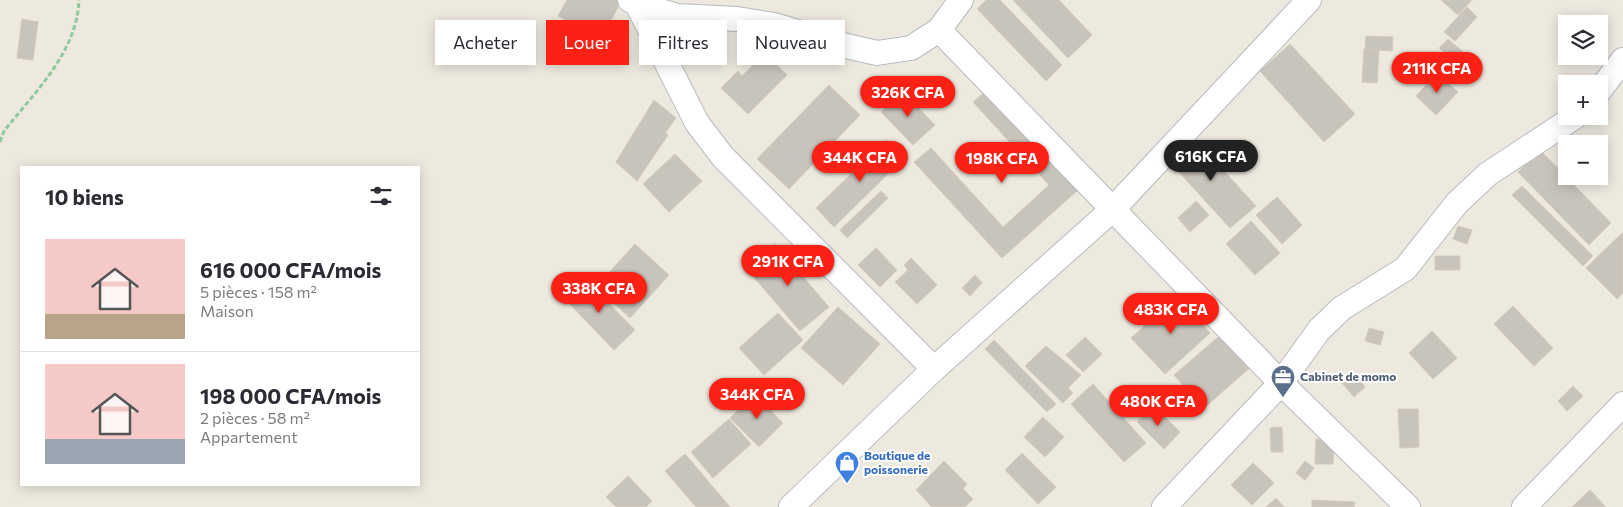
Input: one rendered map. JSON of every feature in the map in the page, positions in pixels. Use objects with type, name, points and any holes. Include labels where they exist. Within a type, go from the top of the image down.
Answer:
[{"type":"street","points":[[634,2],[671,6],[677,16],[737,19],[774,25],[838,44],[877,53],[911,48],[939,30],[960,0]]},
{"type":"street","points":[[791,507],[934,369],[1113,209],[1309,0]]},
{"type":"street","points":[[634,2],[697,123],[723,157],[934,369]]},
{"type":"street","points":[[939,30],[1281,383],[1408,507]]},
{"type":"street","points":[[1608,79],[1623,60]]},
{"type":"street","points":[[1164,507],[1281,383],[1319,330],[1342,308],[1405,269],[1457,203],[1488,174],[1562,125]]},
{"type":"street","points":[[1524,507],[1623,404]]},
{"type":"path","points":[[0,142],[4,131],[64,55],[78,16],[79,0]]},
{"type":"building","points":[[567,0],[621,1],[611,20],[566,20],[558,16]]},
{"type":"building","points":[[986,0],[1000,0],[1062,65],[1046,81],[977,9]]},
{"type":"building","points":[[1013,0],[1059,0],[1092,35],[1068,58]]},
{"type":"building","points":[[1441,0],[1472,0],[1458,15]]},
{"type":"building","points":[[1467,7],[1477,17],[1455,41],[1444,32]]},
{"type":"building","points":[[22,19],[38,22],[33,60],[17,58]]},
{"type":"building","points":[[1366,36],[1393,37],[1392,51],[1365,49]]},
{"type":"building","points":[[1448,39],[1469,57],[1461,66],[1439,48]]},
{"type":"building","points":[[1290,44],[1355,114],[1324,142],[1260,71]]},
{"type":"building","points":[[1364,49],[1379,50],[1377,83],[1362,82]]},
{"type":"building","points":[[753,65],[777,65],[787,75],[748,114],[721,88],[738,71],[742,76]]},
{"type":"building","points":[[1437,73],[1458,92],[1436,115],[1416,96]]},
{"type":"building","points":[[829,85],[860,115],[789,189],[757,159]]},
{"type":"building","points":[[987,90],[1078,190],[1002,258],[914,162],[931,148],[1003,227],[1049,185],[973,102]]},
{"type":"building","points":[[902,91],[935,125],[913,145],[881,112]]},
{"type":"building","points":[[654,100],[676,118],[665,133],[668,135],[637,181],[616,162]]},
{"type":"building","points":[[1192,136],[1256,206],[1230,228],[1167,159]]},
{"type":"building","points":[[886,140],[904,158],[834,227],[816,208]]},
{"type":"building","points":[[1540,150],[1558,169],[1558,185],[1574,185],[1611,223],[1589,245],[1518,172]]},
{"type":"building","points":[[675,154],[702,181],[669,212],[643,184]]},
{"type":"building","points":[[1522,186],[1593,256],[1583,266],[1512,195]]},
{"type":"building","points":[[881,191],[888,198],[847,238],[840,230]]},
{"type":"building","points":[[1277,197],[1302,225],[1282,244],[1256,215]]},
{"type":"building","points":[[1196,201],[1209,215],[1190,232],[1178,218]]},
{"type":"building","points":[[1251,221],[1280,253],[1255,275],[1226,244]]},
{"type":"building","points":[[1458,226],[1472,230],[1467,244],[1453,239]]},
{"type":"building","points":[[1623,232],[1623,293],[1617,299],[1586,268]]},
{"type":"building","points":[[635,244],[669,275],[630,318],[596,287]]},
{"type":"building","points":[[775,244],[829,307],[800,331],[746,268]]},
{"type":"building","points":[[876,248],[897,270],[880,287],[858,265]]},
{"type":"building","points":[[1435,256],[1460,256],[1460,270],[1435,270]]},
{"type":"building","points":[[911,258],[937,285],[917,304],[895,282],[908,270],[904,265]]},
{"type":"building","points":[[975,275],[982,283],[970,296],[962,288]]},
{"type":"building","points":[[584,278],[635,330],[614,350],[563,297]]},
{"type":"building","points":[[1178,296],[1210,333],[1165,374],[1131,338]]},
{"type":"building","points":[[1513,306],[1553,348],[1534,366],[1494,324]]},
{"type":"building","points":[[838,307],[880,344],[843,385],[801,348]]},
{"type":"building","points":[[778,313],[803,340],[764,375],[739,348]]},
{"type":"building","points":[[1369,328],[1384,332],[1380,345],[1365,341]]},
{"type":"building","points":[[1432,331],[1457,358],[1433,379],[1409,353]]},
{"type":"building","points":[[1224,332],[1253,365],[1204,408],[1174,375]]},
{"type":"building","points":[[1085,337],[1102,354],[1083,372],[1066,355]]},
{"type":"building","points":[[994,340],[1056,404],[1047,412],[985,349]]},
{"type":"building","points":[[1046,346],[1081,375],[1068,388],[1073,393],[1063,403],[1025,366]]},
{"type":"building","points":[[1354,373],[1365,387],[1354,397],[1342,383]]},
{"type":"building","points":[[1093,384],[1146,443],[1124,462],[1071,404]]},
{"type":"building","points":[[1573,386],[1583,396],[1567,411],[1558,401]]},
{"type":"building","points":[[1177,391],[1189,402],[1181,412],[1168,401]]},
{"type":"building","points":[[755,394],[783,423],[759,447],[730,418]]},
{"type":"building","points":[[1153,405],[1180,432],[1164,449],[1137,422]]},
{"type":"building","points":[[1398,409],[1418,409],[1419,447],[1400,448]]},
{"type":"building","points":[[1043,417],[1064,437],[1045,457],[1024,437]]},
{"type":"building","points":[[729,419],[751,444],[713,478],[691,452]]},
{"type":"building","points":[[1282,427],[1283,452],[1271,452],[1270,428]]},
{"type":"building","points":[[1316,439],[1334,440],[1333,464],[1315,464]]},
{"type":"building","points":[[1022,453],[1056,487],[1038,504],[1005,470]]},
{"type":"building","points":[[685,454],[730,507],[696,507],[665,471]]},
{"type":"building","points":[[944,461],[967,484],[963,489],[973,499],[965,507],[932,507],[916,490]]},
{"type":"building","points":[[1305,461],[1314,468],[1305,480],[1296,473]]},
{"type":"building","points":[[1253,463],[1274,483],[1252,505],[1231,485]]},
{"type":"building","points":[[628,476],[652,501],[646,507],[616,507],[606,497]]},
{"type":"building","points":[[1590,490],[1606,507],[1572,507]]},
{"type":"building","points":[[1276,498],[1284,507],[1266,507]]},
{"type":"building","points":[[1312,500],[1355,502],[1354,507],[1312,507]]},
{"type":"place","name":"Cabinet de momo","points":[[1283,398]]},
{"type":"place","name":"Boutique de poissonerie","points":[[847,484]]}]
